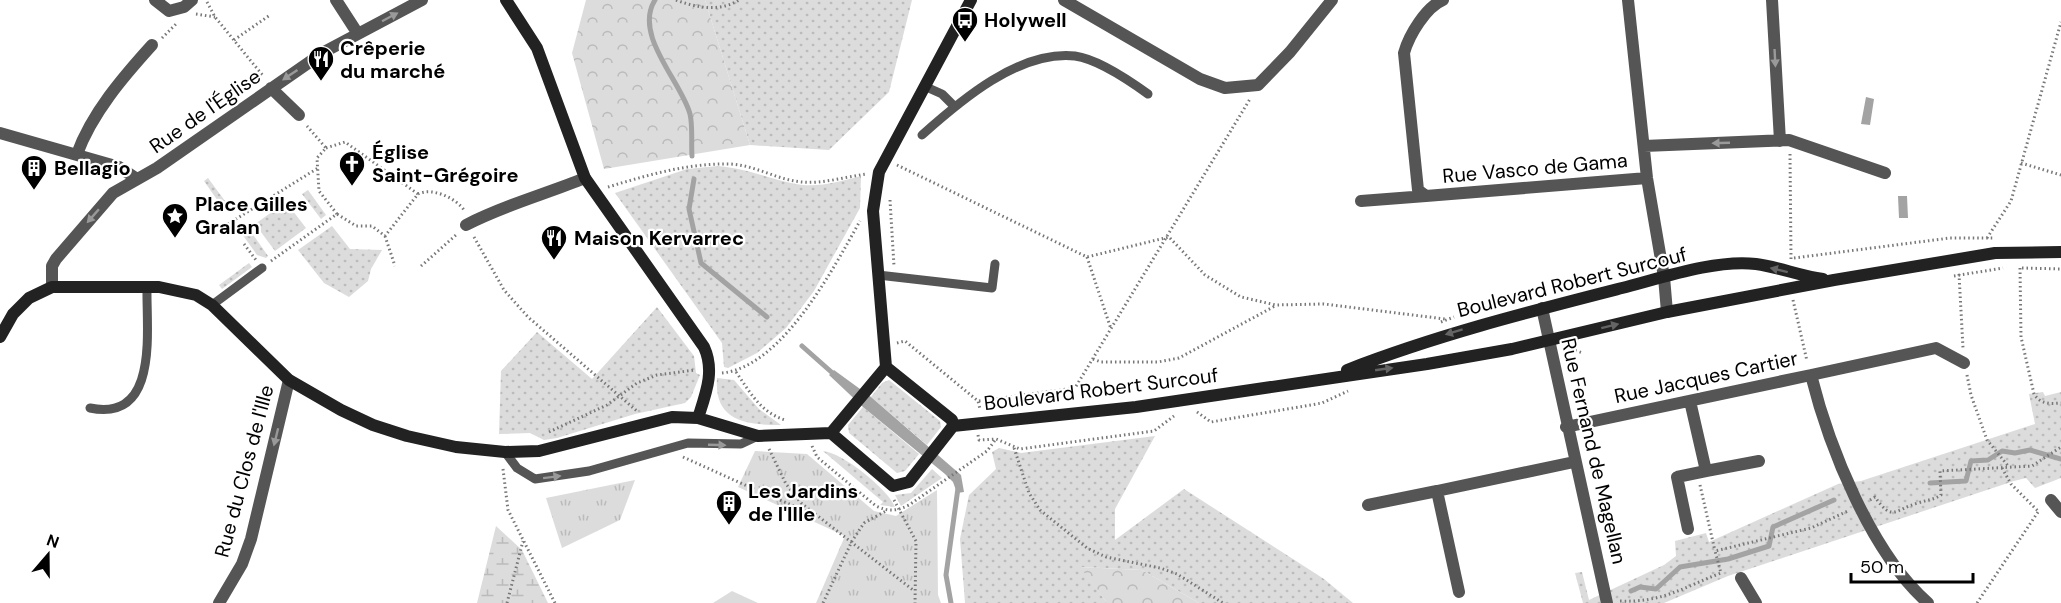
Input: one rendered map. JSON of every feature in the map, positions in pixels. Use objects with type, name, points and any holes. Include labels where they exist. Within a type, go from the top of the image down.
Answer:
[{"type":"street","points":[[155,0],[170,11],[184,7],[192,0]]},
{"type":"street","points":[[336,0],[358,34]]},
{"type":"street","name":"Rue de l'Église","points":[[52,287],[52,266],[56,259],[113,193],[157,168],[324,52],[422,0]]},
{"type":"street","points":[[506,0],[537,48],[585,178],[704,347],[710,361],[710,373],[698,418]]},
{"type":"street","points":[[0,337],[12,314],[29,298],[52,287],[147,287],[181,290],[196,294],[212,304],[289,380],[373,425],[456,447],[505,452],[539,451],[567,446],[656,420],[698,418],[758,436],[831,433],[893,486],[909,482],[953,426],[952,420],[886,367],[873,211],[879,172],[885,159],[971,0]]},
{"type":"street","points":[[1064,0],[1200,79],[1225,88],[1258,85],[1290,52],[1332,0]]},
{"type":"street","name":"Rue Vasco de Gama","points":[[1426,196],[1418,190],[1404,53],[1407,43],[1434,4],[1443,0]]},
{"type":"street","points":[[1628,0],[1647,178],[1664,277],[1667,312]]},
{"type":"street","points":[[1772,0],[1780,141]]},
{"type":"street","points":[[77,154],[82,140],[122,78],[152,45]]},
{"type":"street","points":[[271,88],[299,115]]},
{"type":"street","points":[[0,133],[119,167],[137,179]]},
{"type":"street","points":[[1644,146],[1789,140],[1885,173]]},
{"type":"street","points":[[466,225],[494,210],[540,196],[585,178]]},
{"type":"street","name":"Rue Vasco de Gama","points":[[1361,201],[1647,178]]},
{"type":"street","name":"Boulevard Robert Surcouf","points":[[953,426],[1136,406],[1426,364],[1548,341],[1667,312],[1834,280],[1995,253],[2061,252]]},
{"type":"street","name":"Boulevard Robert Surcouf","points":[[1326,378],[1410,346],[1502,317],[1664,277],[1723,265],[1756,264],[1834,280]]},
{"type":"street","name":"Rue Fernand de Magellan","points":[[1542,308],[1574,462],[1583,483],[1607,603]]},
{"type":"street","points":[[1811,375],[1936,348],[1964,363]]},
{"type":"street","points":[[831,433],[886,367]]},
{"type":"street","name":"Rue Jacques Cartier","points":[[1566,427],[1811,375],[1829,438],[1872,527],[1902,576],[1928,603]]},
{"type":"street","name":"Rue du Clos de l'Ille","points":[[219,603],[242,564],[251,538],[289,380]]},
{"type":"street","points":[[1690,401],[1702,472]]},
{"type":"street","points":[[1688,529],[1677,477],[1760,461]]},
{"type":"street","points":[[1368,505],[1574,462]]},
{"type":"street","points":[[1437,491],[1459,592]]},
{"type":"street","points":[[2051,500],[2061,512]]},
{"type":"street","points":[[1741,578],[1756,603]]},
{"type":"lane","points":[[922,135],[982,85],[1012,69],[1045,59],[1075,56],[1131,81],[1148,94]]},
{"type":"lane","points":[[924,86],[942,94],[954,106]]},
{"type":"lane","points":[[878,275],[992,288],[995,264]]},
{"type":"lane","points":[[212,304],[262,268]]},
{"type":"lane","points":[[90,408],[114,408],[127,401],[141,388],[147,344],[147,287]]},
{"type":"lane","points":[[505,452],[517,468],[535,479],[589,471],[688,443],[741,444],[758,436]]},
{"type":"path","points":[[206,0],[214,18],[263,76]]},
{"type":"path","points":[[676,0],[693,6],[714,8],[730,5],[739,0]]},
{"type":"path","points":[[188,13],[214,18]]},
{"type":"path","points":[[234,40],[270,15]]},
{"type":"path","points":[[1781,257],[1791,258],[1950,238],[1987,238],[2011,201],[2061,22]]},
{"type":"path","points":[[978,401],[1075,388],[1169,237],[1258,85]]},
{"type":"path","points":[[299,115],[326,148]]},
{"type":"path","points":[[395,266],[385,236],[372,226],[357,226],[337,214],[319,191],[318,158],[326,148],[345,142],[418,194]]},
{"type":"path","points":[[885,159],[1087,257],[1169,237]]},
{"type":"path","points":[[2021,163],[2061,175]]},
{"type":"path","points":[[595,191],[658,172],[699,165],[742,166],[800,182],[823,181],[879,172]]},
{"type":"path","points":[[228,224],[318,168]]},
{"type":"path","points":[[385,236],[418,194],[434,191],[460,205]]},
{"type":"path","points":[[795,419],[784,420],[770,414],[756,402],[736,372],[774,346],[793,327],[831,273],[861,218],[873,211]]},
{"type":"path","points":[[243,244],[262,268],[337,214]]},
{"type":"path","points":[[421,266],[466,225],[504,290],[528,317]]},
{"type":"path","points":[[1169,237],[1205,275],[1241,297],[1276,305],[1324,304],[1445,319],[1456,317]]},
{"type":"path","points":[[1087,257],[1111,330]]},
{"type":"path","points":[[2020,268],[2021,337],[2034,394],[2039,400],[2047,403],[2061,403]]},
{"type":"path","points":[[1093,359],[1101,362],[1158,362],[1179,358],[1276,305]]},
{"type":"path","points":[[1437,324],[1445,319]]},
{"type":"path","points":[[884,345],[905,342],[978,401],[983,424],[977,426],[979,441],[996,439],[1014,448],[1154,431],[1177,413]]},
{"type":"path","points":[[1571,349],[1583,353]]},
{"type":"path","points":[[545,434],[590,414],[637,383],[657,375],[679,370],[710,373]]},
{"type":"path","points":[[1194,410],[1211,422],[1322,403],[1341,393],[1353,391]]},
{"type":"path","points":[[812,435],[813,453],[876,506],[887,511]]},
{"type":"path","points":[[758,436],[775,456],[786,484],[801,502],[914,590]]},
{"type":"path","points":[[823,603],[852,541],[864,523],[887,511],[898,510],[987,451],[996,439]]},
{"type":"path","points":[[1994,446],[2009,468]]},
{"type":"path","points":[[1941,490],[1940,471],[2032,466],[2061,447]]},
{"type":"path","points":[[1014,448],[1029,493],[1040,510],[1087,548],[1106,557],[1160,568],[1177,574],[1223,603]]},
{"type":"path","points":[[505,452],[502,471],[507,510],[522,543],[555,603]]},
{"type":"path","points":[[2002,468],[2011,484],[2038,512]]},
{"type":"path","points":[[1629,601],[1671,595],[1721,573],[1715,552],[1702,472]]},
{"type":"path","points":[[780,500],[823,518]]},
{"type":"path","points":[[1977,603],[2038,512],[2051,500]]},
{"type":"path","points":[[898,510],[916,541],[915,603]]},
{"type":"path","points":[[1715,552],[1780,536]]},
{"type":"path","points":[[507,603],[522,543]]},
{"type":"green space","points":[[586,0],[705,0],[750,145],[604,169],[572,53]]},
{"type":"green space","points":[[705,0],[912,0],[889,92],[829,150],[750,145]]},
{"type":"green space","points":[[718,166],[800,185],[826,184],[861,176],[860,208],[814,291],[786,328],[757,353],[728,368],[724,367],[722,343],[615,193],[687,169]]},
{"type":"green space","points":[[208,178],[225,201],[220,204],[204,181]]},
{"type":"green space","points":[[308,190],[326,215],[321,219],[302,194]]},
{"type":"green space","points":[[286,202],[306,228],[275,251],[255,224]]},
{"type":"green space","points":[[332,226],[350,249],[382,250],[371,269],[368,281],[349,297],[324,283],[298,250]]},
{"type":"green space","points":[[249,229],[268,256],[266,258],[257,255],[242,234]]},
{"type":"green space","points":[[249,263],[252,267],[222,289],[219,285]]},
{"type":"green space","points":[[657,307],[694,356],[696,373],[700,375],[691,397],[685,403],[635,414],[557,438],[544,440],[530,433],[499,434],[501,371],[537,332],[592,379]]},
{"type":"green space","points":[[717,378],[734,380],[759,409],[781,425],[755,424],[734,418],[726,412],[721,403],[717,392]]},
{"type":"green space","points":[[889,380],[940,421],[941,427],[927,445],[871,397],[882,383]]},
{"type":"green space","points":[[2043,392],[2045,396],[2061,392],[2061,478],[2035,488],[2026,478],[2014,481],[1728,576],[1664,603],[1583,603],[1575,573],[1582,572],[1589,600],[1664,565],[1676,556],[1675,541],[1706,533],[1709,542],[1838,484],[1861,481],[2035,424],[2029,394]]},
{"type":"green space","points":[[863,407],[919,454],[905,471],[897,473],[849,433],[848,425]]},
{"type":"green space","points":[[1155,436],[1115,509],[1115,540],[1184,489],[1324,579],[1353,603],[1199,603],[1142,570],[1081,567],[1107,603],[965,603],[960,539],[969,495],[996,469],[992,452],[999,448],[1021,453]]},
{"type":"green space","points":[[755,451],[807,454],[874,511],[896,516],[937,490],[938,595],[941,603],[816,603],[845,536],[738,487]]},
{"type":"green space","points":[[823,451],[842,458],[864,473],[884,491],[895,507],[880,505],[883,502]]},
{"type":"green space","points":[[932,469],[942,478],[901,506],[895,495],[911,493]]},
{"type":"green space","points":[[635,480],[620,520],[562,548],[546,498]]},
{"type":"green space","points":[[496,526],[522,550],[548,603],[477,603]]},
{"type":"green space","points":[[1080,567],[1142,570],[1199,603],[1107,603]]},
{"type":"green space","points":[[732,591],[758,603],[713,603]]},
{"type":"shaded area","points":[[1866,97],[1874,99],[1870,125],[1861,124]]},
{"type":"shaded area","points":[[1898,196],[1907,196],[1908,218],[1899,218]]},
{"type":"shaded area","points":[[834,370],[871,397],[961,475],[964,492],[957,493],[953,482],[945,474],[863,407],[829,375]]},
{"type":"waterway","points":[[655,0],[650,14],[650,28],[654,43],[690,114],[692,156]]},
{"type":"waterway","points":[[694,179],[689,209],[701,263],[767,317]]},
{"type":"waterway","points":[[802,346],[837,377]]},
{"type":"waterway","points":[[1930,483],[1966,481],[1971,461],[1988,460],[2002,451],[2015,453],[2030,450],[2061,459]]},
{"type":"waterway","points":[[951,603],[946,575],[958,488]]},
{"type":"waterway","points":[[1631,591],[1640,587],[1656,589],[1680,567],[1728,559],[1769,546],[1773,527],[1834,500]]},
{"type":"place","name":"Holywell","points":[[965,43]]},
{"type":"place","name":"Crêperie du marché","points":[[321,82]]},
{"type":"place","name":"Église Saint-Grégoire","points":[[352,187]]},
{"type":"place","name":"Bellagio","points":[[34,191]]},
{"type":"place","name":"Place Gilles Gralan","points":[[175,239]]},
{"type":"place","name":"Maison Kervarrec","points":[[554,261]]},
{"type":"place","name":"Les Jardins de l'Ille","points":[[729,526]]}]
